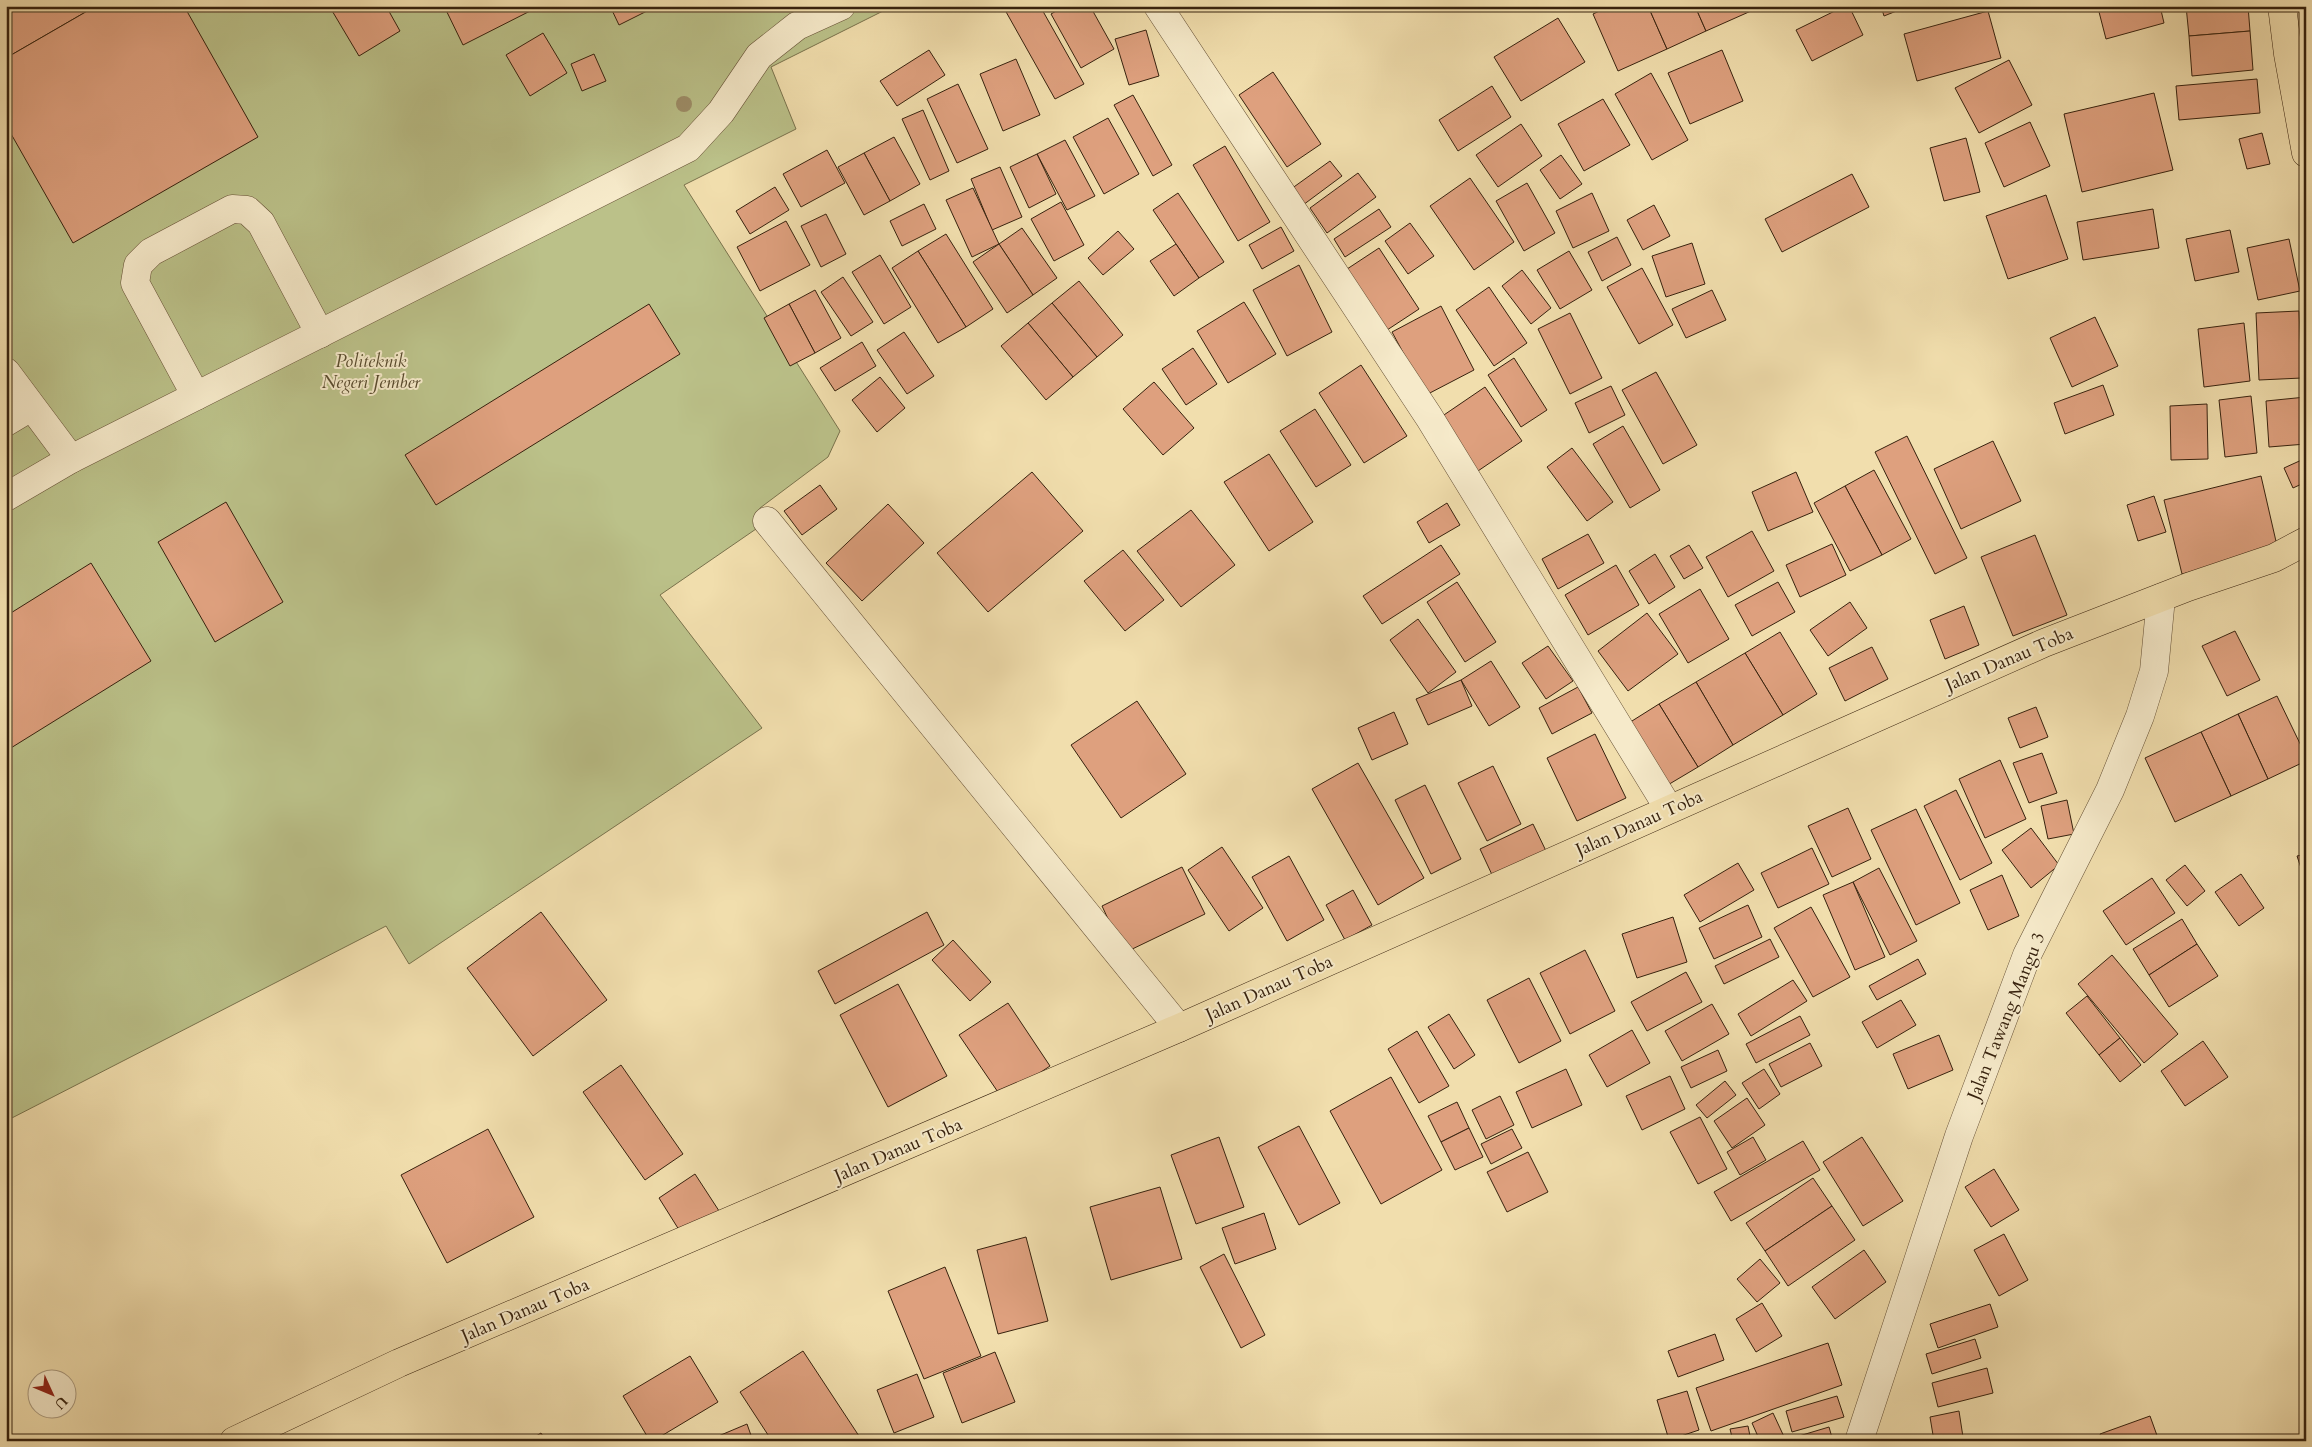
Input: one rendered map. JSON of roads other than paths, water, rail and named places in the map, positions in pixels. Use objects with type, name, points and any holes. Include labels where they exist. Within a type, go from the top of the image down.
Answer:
[{"type":"main road","points":[[2282,6],[2288,54],[2306,154]]},
{"type":"main road","name":"Jalan Danau Toba","points":[[234,1441],[262,1435],[399,1363],[1179,1028],[2044,643],[2188,586],[2274,558],[2306,541]]},
{"type":"street","points":[[6,497],[71,459],[688,148],[721,112],[759,56],[792,16],[841,6]]},
{"type":"street","points":[[1158,6],[1429,417],[1669,809]]},
{"type":"street","points":[[196,396],[135,283],[138,265],[150,252],[232,209],[248,210],[261,223],[320,334]]},
{"type":"street","points":[[6,372],[71,459]]},
{"type":"street","points":[[6,422],[31,407]]},
{"type":"street","points":[[767,521],[1179,1028]]},
{"type":"street","name":"Jalan Tawang Mangu 3","points":[[1859,1441],[1958,1136],[2027,954],[2110,790],[2140,716],[2154,670],[2161,598]]},
{"type":"park label","name":"Politeknik Negeri Jember","points":[[371,371]]}]
